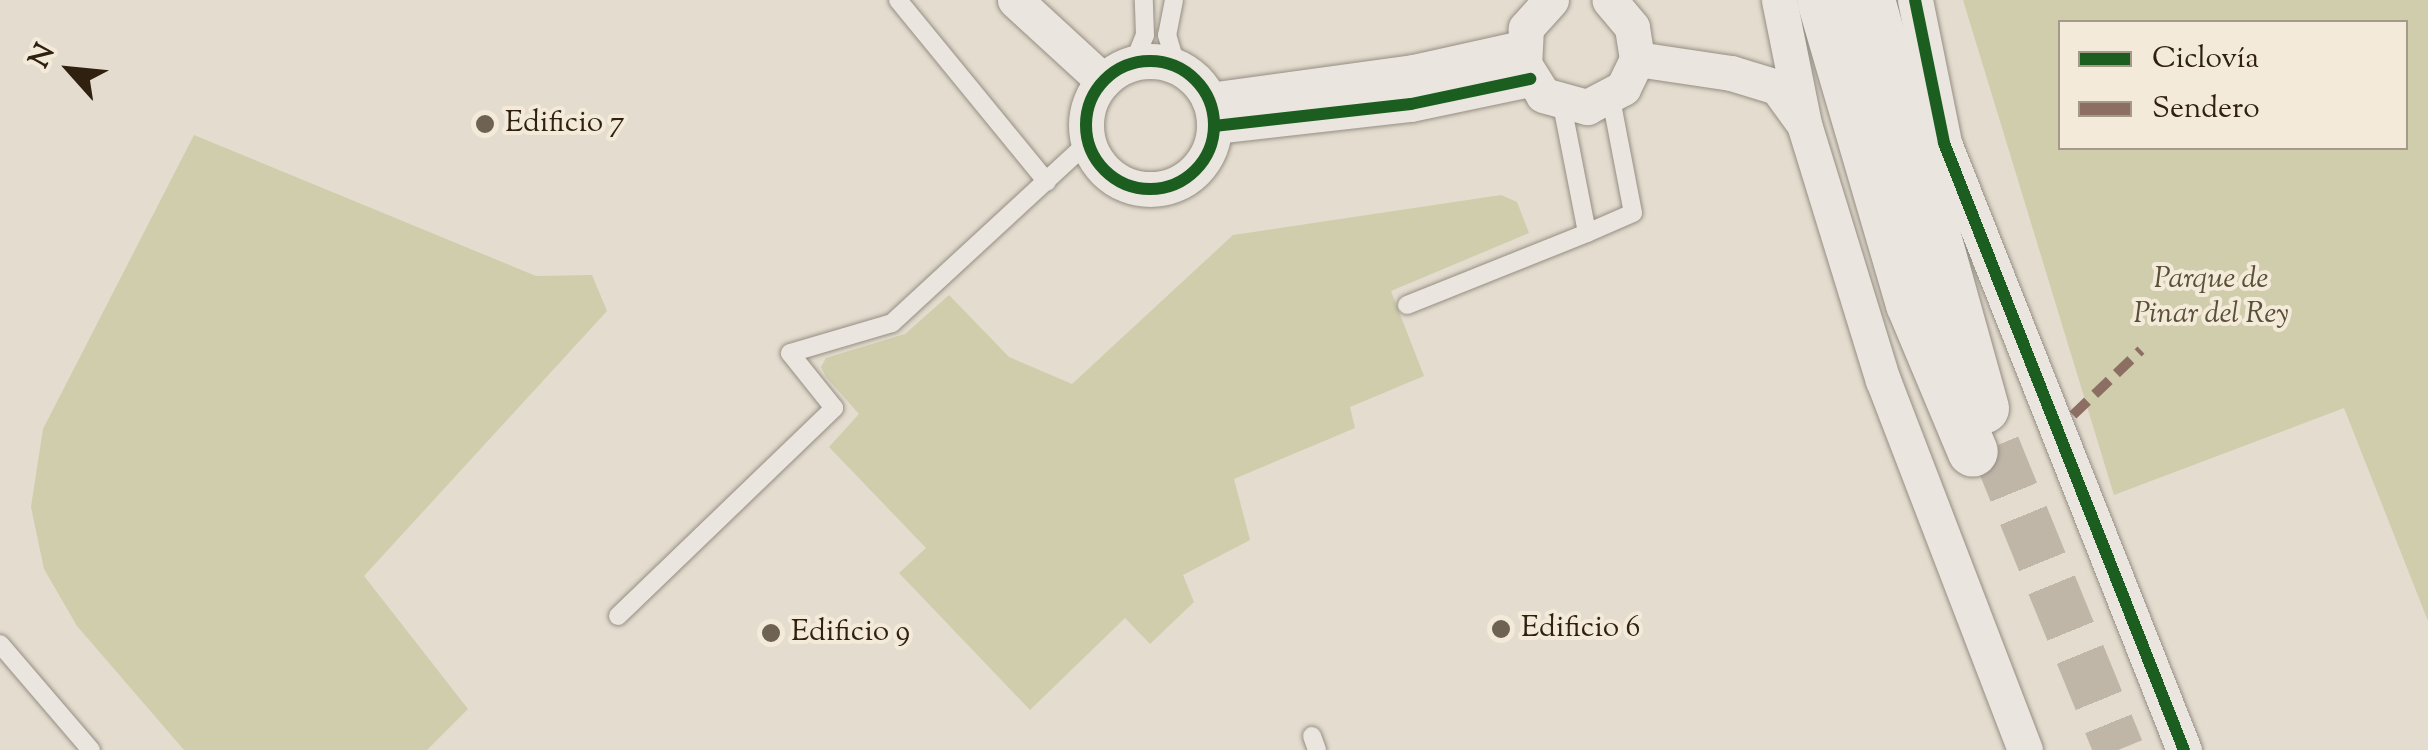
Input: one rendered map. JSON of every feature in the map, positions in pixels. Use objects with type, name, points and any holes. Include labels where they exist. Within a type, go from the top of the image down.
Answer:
[{"type":"main road","points":[[1822,0],[1911,304],[1984,449],[1870,0]]},
{"type":"street","points":[[1015,0],[1103,81]]},
{"type":"street","points":[[1551,0],[1526,28],[1526,63],[1562,105],[1587,107],[1611,99],[1637,60],[1625,4]]},
{"type":"street","points":[[1779,0],[1804,124],[1883,380],[2024,750]]},
{"type":"street","points":[[1915,0],[1944,143],[2184,750]]},
{"type":"street","points":[[1637,60],[1731,73],[1777,87],[1804,124]]},
{"type":"street","points":[[1134,62],[1177,67],[1211,113],[1200,164],[1168,186],[1147,189],[1110,175],[1088,142],[1091,99],[1103,81],[1134,62]]},
{"type":"street","points":[[1211,113],[1413,72],[1526,63]]},
{"type":"lane","points":[[898,0],[1047,182]]},
{"type":"lane","points":[[1134,62],[1145,36],[1144,0]]},
{"type":"lane","points":[[1174,0],[1167,36],[1177,67]]},
{"type":"lane","points":[[1408,304],[1633,213],[1611,99]]},
{"type":"lane","points":[[1562,105],[1587,233]]},
{"type":"lane","points":[[618,616],[834,408],[790,354],[892,322],[1088,142]]},
{"type":"lane","points":[[0,644],[91,750]]},
{"type":"green space","name":"Parque de Pinar del Rey","points":[[1963,0],[2428,0],[2428,621],[2344,408],[2114,495]]},
{"type":"green space","points":[[194,135],[536,276],[592,275],[607,311],[364,576],[468,709],[427,750],[184,750],[77,626],[44,569],[31,507],[43,429]]},
{"type":"green space","points":[[1501,195],[1517,202],[1529,233],[1391,291],[1424,376],[1350,407],[1355,428],[1234,479],[1250,540],[1183,575],[1194,602],[1150,644],[1125,618],[1030,710],[899,573],[926,548],[829,447],[859,414],[826,377],[821,367],[826,358],[905,334],[949,295],[1009,357],[1072,384],[1233,235]]},
{"type":"tunnel","points":[[1995,446],[2119,750]]},
{"type":"marked path","points":[[2073,415],[2141,350]]},
{"type":"cycle path","points":[[1915,0],[1944,143],[2184,750]]},
{"type":"cycle path","points":[[1150,61],[1174,66],[1195,80],[1209,101],[1214,125],[1209,149],[1195,170],[1174,184],[1150,189],[1126,184],[1105,170],[1091,149],[1086,125],[1091,101],[1105,80],[1126,66],[1150,61]]},
{"type":"cycle path","points":[[1214,126],[1411,104],[1530,79]]},
{"type":"place","name":"Edificio 7","points":[[485,124]]},
{"type":"place","name":"Edificio 6","points":[[1501,629]]},
{"type":"place","name":"Edificio 9","points":[[771,633]]}]
